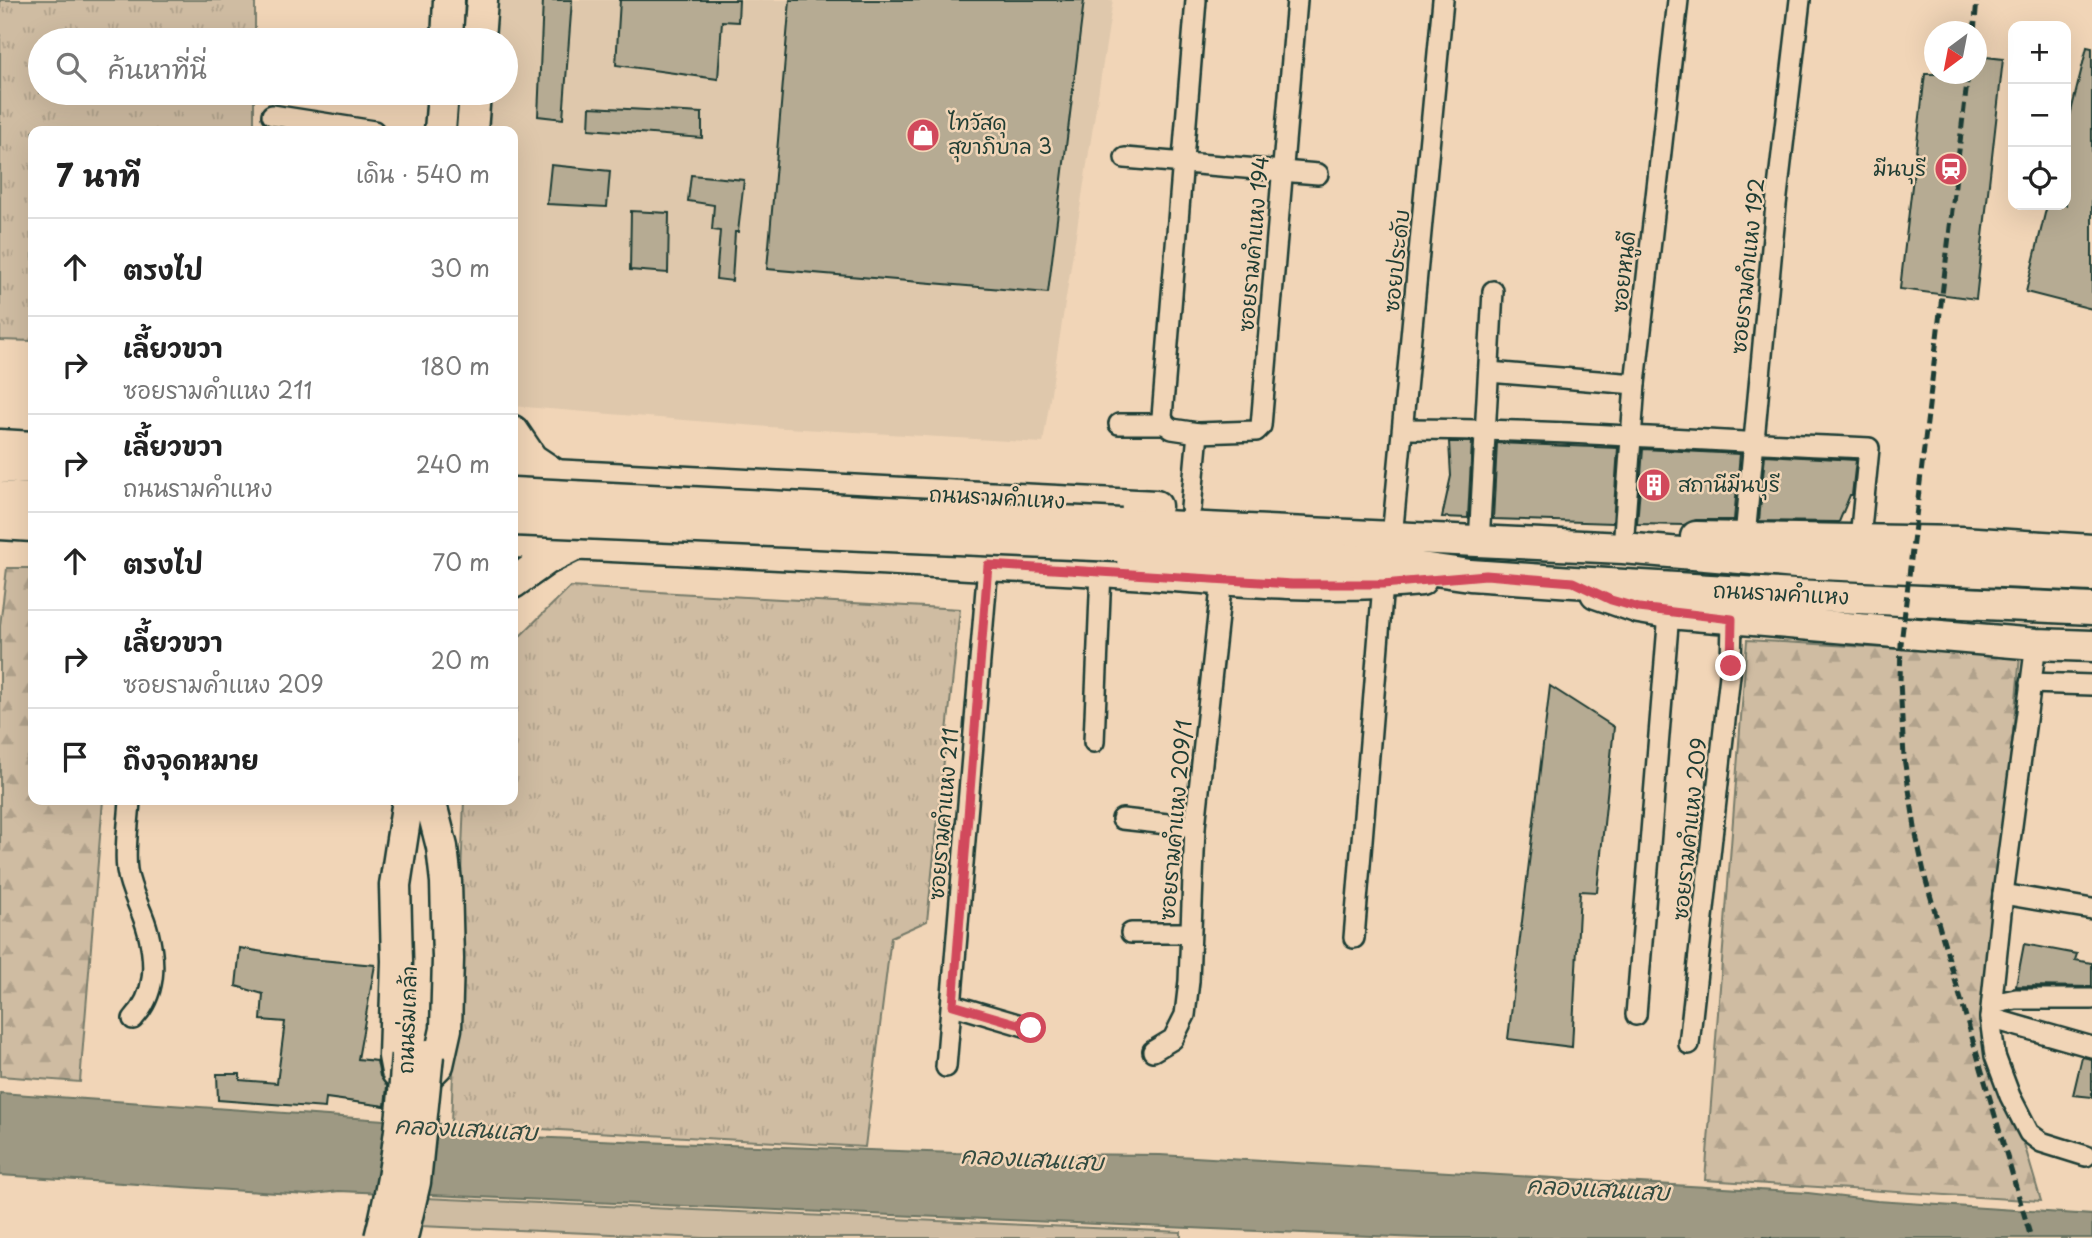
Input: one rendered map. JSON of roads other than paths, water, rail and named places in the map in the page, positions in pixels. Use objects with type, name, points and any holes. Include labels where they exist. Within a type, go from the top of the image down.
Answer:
[{"type":"main road","points":[[448,28],[449,0]]},
{"type":"main road","points":[[480,28],[482,0]]},
{"type":"main road","points":[[440,126],[442,105]]},
{"type":"main road","points":[[472,126],[474,105]]},
{"type":"main road","points":[[518,438],[533,459],[556,475]]},
{"type":"main road","points":[[0,446],[28,447]]},
{"type":"main road","points":[[0,467],[28,469]]},
{"type":"main road","name":"ถนนรามคำแหง","points":[[518,473],[1337,518],[1479,543]]},
{"type":"main road","points":[[588,545],[531,531],[522,525],[518,516],[529,499],[546,492],[609,478]]},
{"type":"main road","name":"ถนนรามคำแหง","points":[[518,493],[1120,535],[1393,564],[1470,575],[1795,596],[2092,609]]},
{"type":"main road","points":[[0,498],[28,499]]},
{"type":"main road","name":"ถนนรามคำแหง","points":[[518,520],[1623,548],[1796,562],[2092,576]]},
{"type":"main road","points":[[0,524],[28,526]]},
{"type":"main road","points":[[1623,548],[1690,537],[1745,537],[1961,542],[2092,550]]},
{"type":"main road","name":"ถนนรามคำแหง","points":[[518,542],[1101,571],[1292,584],[1383,584],[1470,575]]},
{"type":"main road","points":[[518,579],[547,559],[588,545]]},
{"type":"main road","points":[[1573,582],[1611,600],[1669,613],[2036,644],[2092,646]]},
{"type":"main road","points":[[408,805],[395,885],[397,961],[394,1056],[397,1072],[404,1078],[415,1080],[428,1075],[438,1065],[446,1029],[446,882],[442,847],[431,805]]},
{"type":"main road","name":"ถนนร่มเกล้า","points":[[402,1238],[417,1168],[418,1055],[409,805]]},
{"type":"main road","name":"ถนนร่มเกล้า","points":[[380,1238],[393,1178],[404,1096],[418,1055],[431,966],[430,805]]},
{"type":"street","points":[[1165,425],[1162,417],[1196,0]]},
{"type":"street","name":"ซอยรามคำแหง 194","points":[[1119,424],[1165,425],[1172,429],[1198,433],[1256,431],[1261,426],[1297,0]]},
{"type":"street","name":"ซอยประดับ","points":[[1394,527],[1443,0]]},
{"type":"street","name":"ซอยหนูดี","points":[[1623,548],[1635,384],[1678,0]]},
{"type":"street","name":"ซอยรามคำแหง 192","points":[[1745,537],[1776,205],[1800,0]]},
{"type":"street","points":[[272,115],[342,126]]},
{"type":"street","points":[[1125,158],[1318,174]]},
{"type":"street","points":[[1479,543],[1493,291]]},
{"type":"street","points":[[1489,372],[1635,384]]},
{"type":"street","points":[[1403,429],[1486,429],[1869,448],[1860,539]]},
{"type":"street","points":[[1191,508],[1198,433]]},
{"type":"street","name":"ซอยรามคำแหง 211","points":[[946,1067],[988,565]]},
{"type":"street","points":[[1094,742],[1101,571]]},
{"type":"street","name":"ซอยรามคำแหง 209/1","points":[[1153,1051],[1173,1038],[1185,1015],[1189,981],[1195,827],[1222,579]]},
{"type":"street","points":[[1354,938],[1383,584]]},
{"type":"street","points":[[1636,1015],[1669,613]]},
{"type":"street","name":"ซอยรามคำแหง 209","points":[[1689,1044],[1731,666],[1732,619]]},
{"type":"street","points":[[2036,644],[2003,894],[1991,1011],[1995,1056],[2010,1096],[2029,1133],[2041,1142],[2087,1156]]},
{"type":"street","points":[[2030,682],[2092,685]]},
{"type":"street","points":[[130,805],[126,867],[148,933],[153,982],[149,996],[133,1019]]},
{"type":"street","points":[[1122,819],[1195,827]]},
{"type":"street","points":[[2003,894],[2092,909]]},
{"type":"street","points":[[1131,933],[1190,933]]},
{"type":"street","points":[[1991,1011],[2016,999],[2092,999]]},
{"type":"street","points":[[953,1005],[1031,1028]]},
{"type":"street","points":[[1991,1011],[2092,1047]]},
{"type":"water","name":"คลองแสนแสบ","points":[[0,1093],[441,1124],[461,1134],[956,1153],[1160,1155],[1808,1193],[1877,1201],[2092,1215],[2092,1238],[1420,1238],[339,1191],[307,1195],[0,1175]]},
{"type":"railway","points":[[1975,21],[1977,0]]},
{"type":"railway","points":[[1967,84],[1901,644],[1904,758],[1926,881],[2031,1238]]},
{"type":"place","name":"ไทวัสดุ สุขาภิบาล 3","points":[[923,135]]},
{"type":"place","name":"มีนบุรี","points":[[1951,169]]},
{"type":"place","name":"สถานีมีนบุรี","points":[[1654,485]]}]
